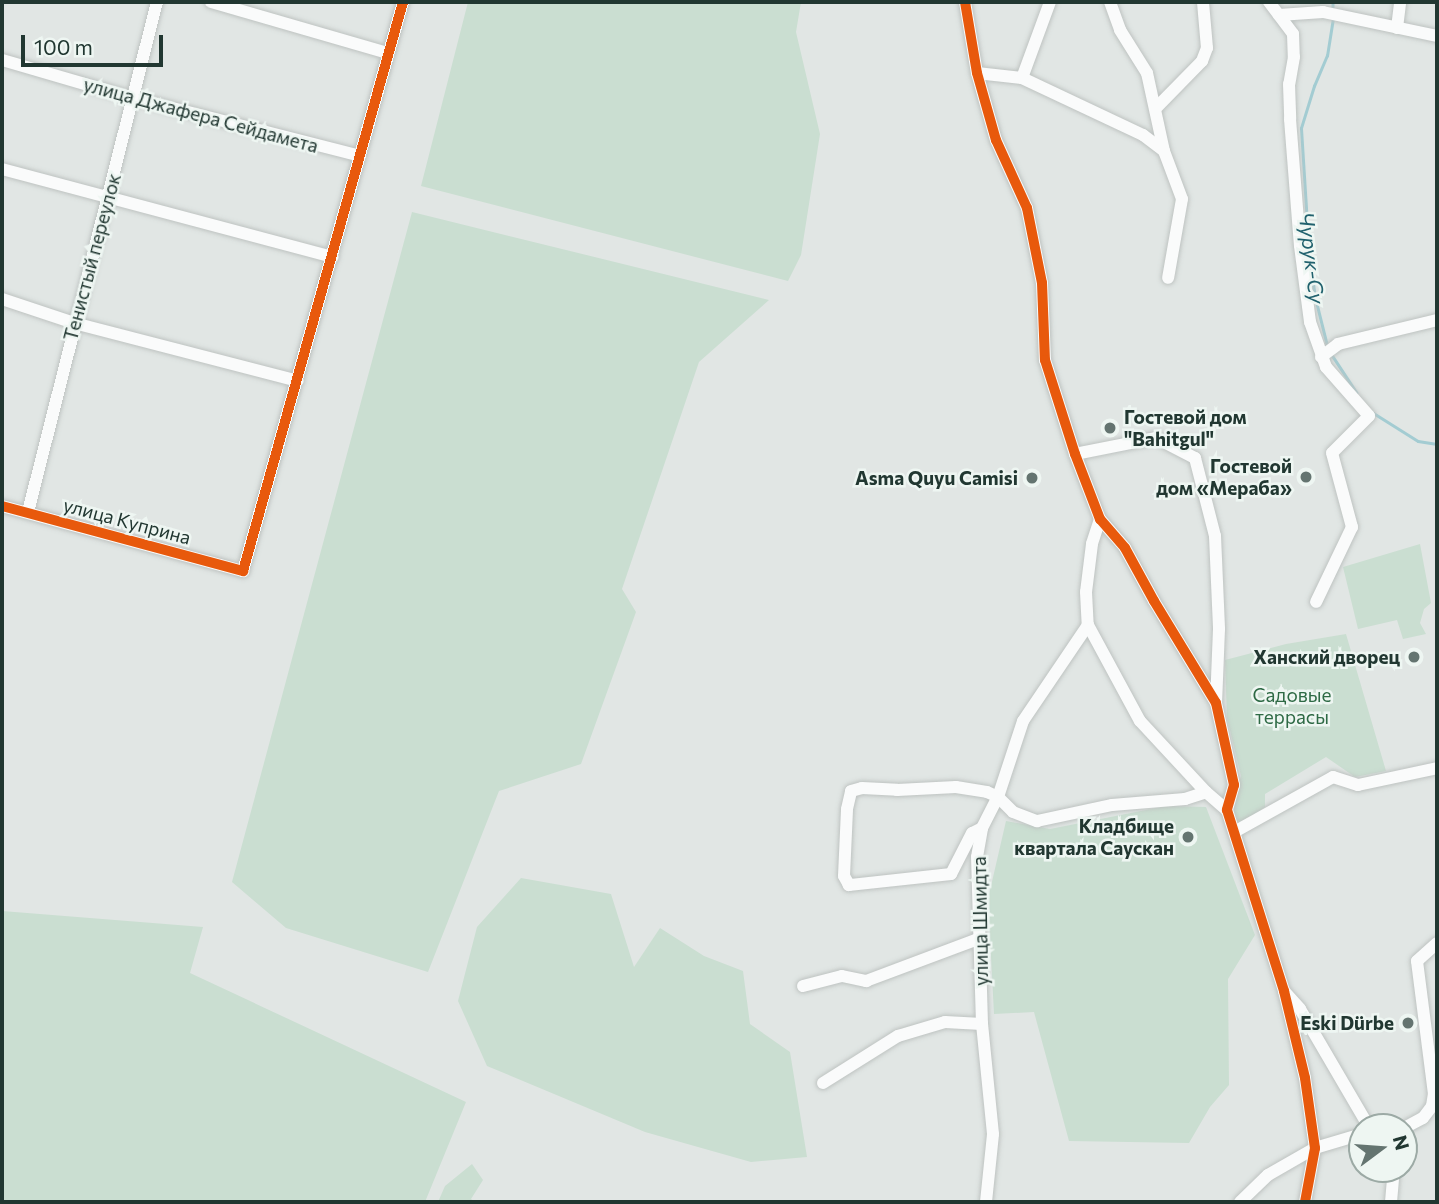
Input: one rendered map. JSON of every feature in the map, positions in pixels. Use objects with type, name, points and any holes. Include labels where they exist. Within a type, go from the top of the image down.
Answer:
[{"type":"street","name":"Тенистый переулок","points":[[28,512],[157,2]]},
{"type":"street","points":[[211,2],[388,53]]},
{"type":"street","points":[[2,299],[74,323],[298,381],[402,2]]},
{"type":"street","points":[[965,2],[977,73],[996,140],[1027,208],[1042,283],[1045,360],[1075,454],[1100,519],[1125,548],[1216,703]]},
{"type":"street","points":[[1022,78],[1050,2]]},
{"type":"street","points":[[1110,2],[1120,30],[1147,73],[1164,151],[1182,198],[1168,278]]},
{"type":"street","points":[[1156,108],[1202,61],[1207,48],[1203,2]]},
{"type":"street","points":[[1269,2],[1293,34],[1290,119],[1300,246],[1310,322],[1327,353],[1326,367],[1369,416],[1332,453],[1352,527],[1316,602]]},
{"type":"street","points":[[1397,28],[1399,2]]},
{"type":"street","points":[[1279,15],[1304,6],[1437,36]]},
{"type":"street","name":"улица Джафера Сейдамета","points":[[2,60],[133,98],[360,156]]},
{"type":"street","points":[[977,73],[1022,78],[1143,135],[1164,151]]},
{"type":"street","points":[[2,169],[332,257]]},
{"type":"street","points":[[1327,353],[1338,344],[1437,320]]},
{"type":"street","name":"улица Куприна","points":[[2,506],[243,571],[298,381]]},
{"type":"street","points":[[1075,454],[1156,438],[1195,458],[1215,536],[1219,669],[1216,703],[1234,785],[1227,810]]},
{"type":"street","points":[[1100,519],[1092,544],[1087,592],[1088,625],[1140,721],[1206,792],[1227,810],[1236,831],[1284,991],[1305,1078],[1315,1148],[1305,1202]]},
{"type":"street","name":"улица Шмидта","points":[[986,1202],[993,1135],[982,1024],[978,939],[977,857],[982,828],[999,797],[1023,721],[1088,625]]},
{"type":"street","points":[[1236,831],[1333,776],[1358,785],[1437,768]]},
{"type":"street","points":[[982,828],[972,833],[951,874],[849,885],[844,876],[847,809],[851,791],[862,788],[897,790],[956,787],[999,797],[1013,812],[1037,821],[1112,805],[1185,799],[1206,792]]},
{"type":"street","points":[[803,986],[842,976],[866,981],[978,939]]},
{"type":"street","points":[[1418,1121],[1434,1107],[1417,961],[1437,943]]},
{"type":"street","points":[[1284,991],[1300,1009],[1361,1113]]},
{"type":"street","points":[[823,1083],[898,1035],[945,1022],[982,1024]]},
{"type":"street","points":[[1240,1202],[1268,1175],[1315,1148],[1348,1138]]},
{"type":"street","points":[[1391,1202],[1393,1183]]},
{"type":"green space","points":[[468,2],[801,2],[796,32],[820,134],[801,255],[788,281],[421,186]]},
{"type":"green space","points":[[412,212],[769,300],[699,362],[622,589],[636,612],[581,764],[499,791],[428,972],[286,928],[232,882]]},
{"type":"green space","points":[[1420,544],[1431,603],[1424,609],[1420,623],[1426,634],[1403,639],[1397,620],[1358,629],[1343,567]]},
{"type":"green space","name":"Садовые террасы","points":[[1346,634],[1386,771],[1355,777],[1326,757],[1265,794],[1265,807],[1245,821],[1237,821],[1232,805],[1241,776],[1227,718],[1225,660],[1286,644]]},
{"type":"green space","points":[[1166,806],[1206,807],[1255,935],[1228,979],[1229,1085],[1210,1107],[1189,1143],[1069,1141],[1034,1012],[994,1014],[988,899],[1006,821],[1050,829]]},
{"type":"green space","points":[[521,878],[611,894],[634,967],[660,928],[704,956],[743,971],[750,1024],[790,1052],[807,1157],[751,1162],[645,1132],[487,1066],[458,1001],[477,927]]},
{"type":"green space","points":[[2,911],[203,927],[190,973],[466,1102],[425,1202],[2,1202]]},
{"type":"green space","points":[[472,1164],[483,1180],[471,1199],[475,1202],[438,1202],[445,1186]]},
{"type":"waterway","name":"Чурук-Су","points":[[1333,2],[1333,7]]},
{"type":"waterway","name":"Чурук-Су","points":[[1327,346],[1315,298],[1309,256],[1301,128],[1327,56],[1333,20]]},
{"type":"waterway","name":"Чурук-Су","points":[[1332,355],[1357,393]]},
{"type":"waterway","name":"Чурук-Су","points":[[1372,412],[1418,441],[1437,444]]},
{"type":"cycle path","points":[[2,506],[243,571],[403,2]]},
{"type":"cycle path","points":[[965,2],[977,73],[996,140],[1027,208],[1042,283],[1045,360],[1075,454],[1100,519],[1125,548],[1216,703],[1234,785],[1227,810],[1284,991],[1305,1078],[1315,1148],[1305,1202]]},
{"type":"place","name":"Гостевой дом \"Bahitgul\"","points":[[1110,428]]},
{"type":"place","name":"Гостевой дом «Мераба»","points":[[1306,477]]},
{"type":"place","name":"Asma Quyu Camisi","points":[[1032,478]]},
{"type":"place","name":"Ханский дворец","points":[[1414,657]]},
{"type":"place","name":"Кладбище квартала Саускан","points":[[1188,837]]},
{"type":"place","name":"Eski Dürbe","points":[[1408,1023]]}]
